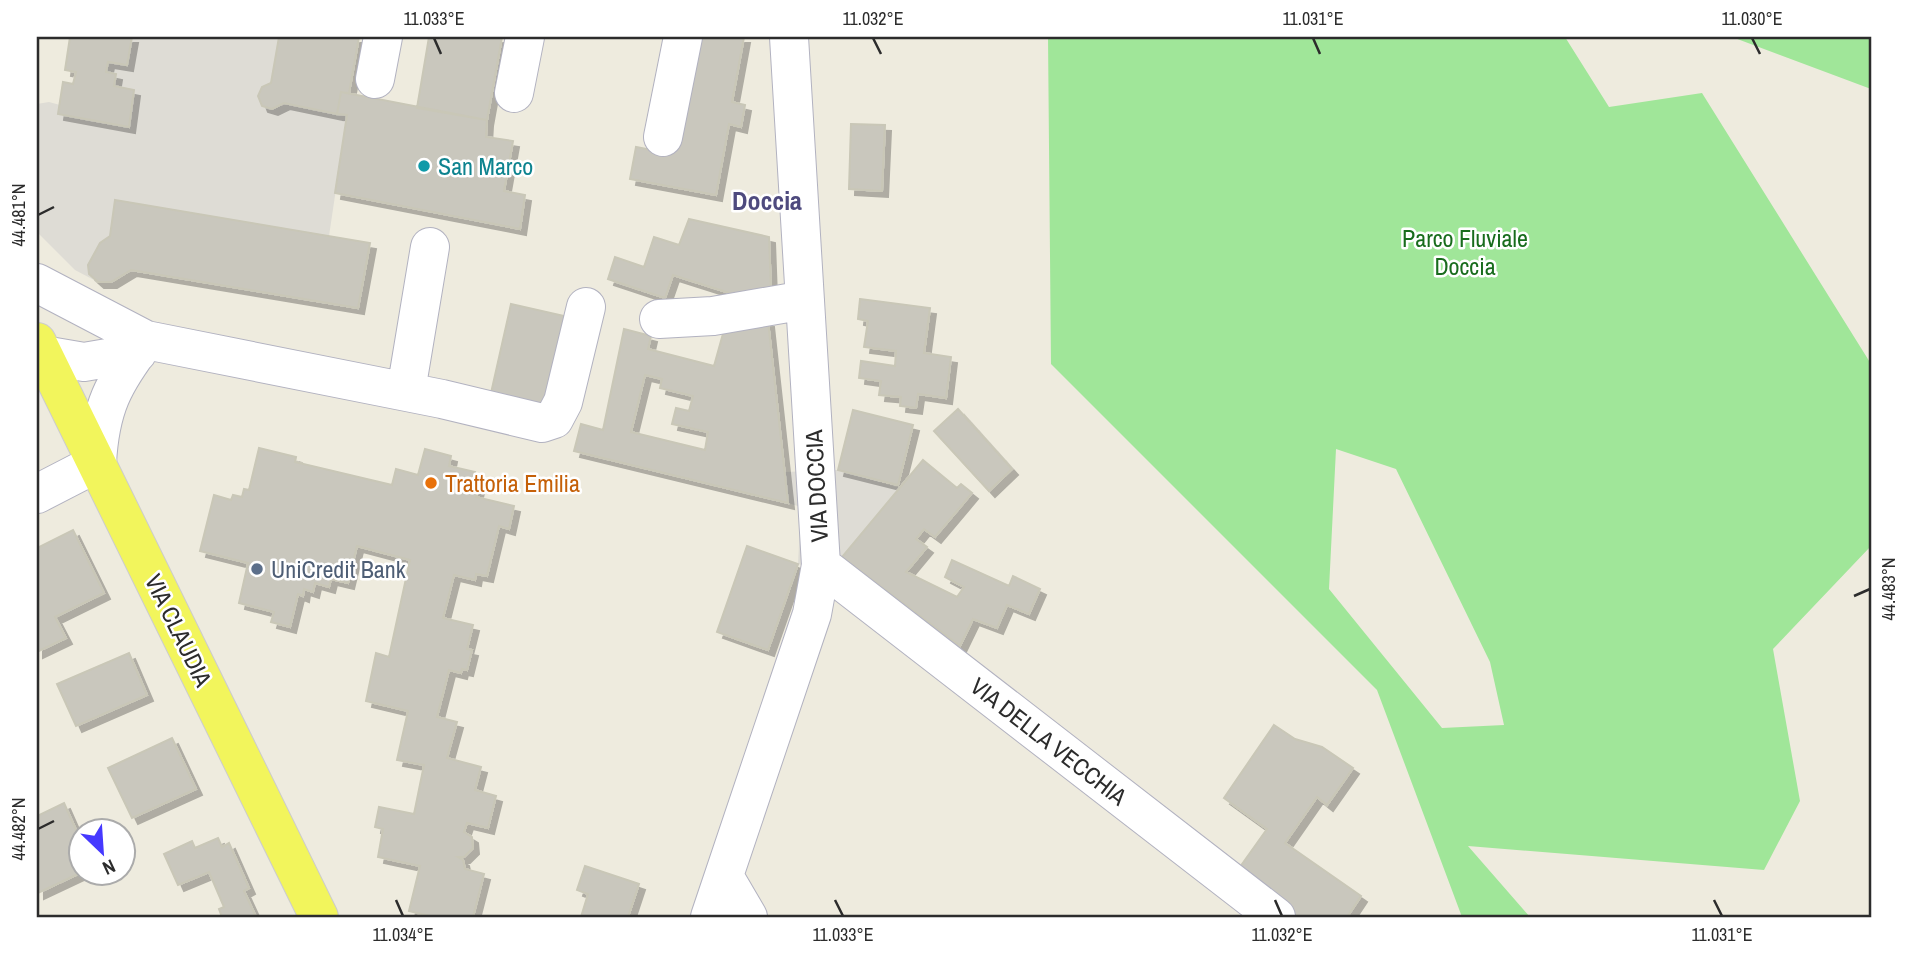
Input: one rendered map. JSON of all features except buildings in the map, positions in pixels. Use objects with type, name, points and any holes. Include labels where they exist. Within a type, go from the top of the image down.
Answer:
[{"type":"main road","name":"VIA CLAUDIA","points":[[40,349],[320,917]]},
{"type":"street","points":[[375,79],[383,37]]},
{"type":"street","points":[[514,93],[525,37]]},
{"type":"street","points":[[663,136],[683,37]]},
{"type":"street","name":"VIA DOCCIA","points":[[710,917],[812,614],[821,565],[789,37]]},
{"type":"street","points":[[406,391],[430,247]]},
{"type":"street","points":[[37,283],[112,324],[142,346]]},
{"type":"street","points":[[659,319],[713,316],[805,300]]},
{"type":"street","points":[[40,349],[84,362],[142,346],[406,391],[527,422],[542,423],[554,419],[563,402],[586,307]]},
{"type":"street","points":[[40,349],[70,331],[89,324],[112,324]]},
{"type":"street","points":[[37,494],[97,463],[105,405],[142,346]]},
{"type":"street","name":"VIA DELLA VECCHIA","points":[[821,565],[1276,917]]},
{"type":"street","points":[[724,876],[748,917]]},
{"type":"green space","name":"Parco Fluviale Doccia","points":[[1048,37],[1565,37],[1609,107],[1702,93],[1871,364],[1871,546],[1773,649],[1800,801],[1764,870],[1468,846],[1530,917],[1462,917],[1377,690],[1051,364]],"holes":[[[1336,449],[1396,469],[1490,662],[1504,725],[1442,728],[1329,589]]]},
{"type":"green space","points":[[1732,37],[1871,37],[1871,89]]},
{"type":"shaded area","points":[[132,37],[279,37],[271,83],[262,87],[258,96],[262,106],[272,109],[284,103],[347,115],[329,236],[116,200],[110,236],[100,244],[88,265],[94,280],[75,270],[37,232],[37,104],[49,102],[60,105],[58,114],[128,127],[134,90],[114,86],[116,74],[106,72],[108,62],[127,65]]},
{"type":"shaded area","points":[[838,470],[900,488],[834,575],[798,564],[801,507],[788,503],[785,472]]},
{"type":"place","name":"San Marco","points":[[424,166]]},
{"type":"place","name":"Trattoria Emilia","points":[[431,483]]},
{"type":"place","name":"UniCredit Bank","points":[[257,569]]},
{"type":"district","name":"Doccia","points":[[767,200]]}]
